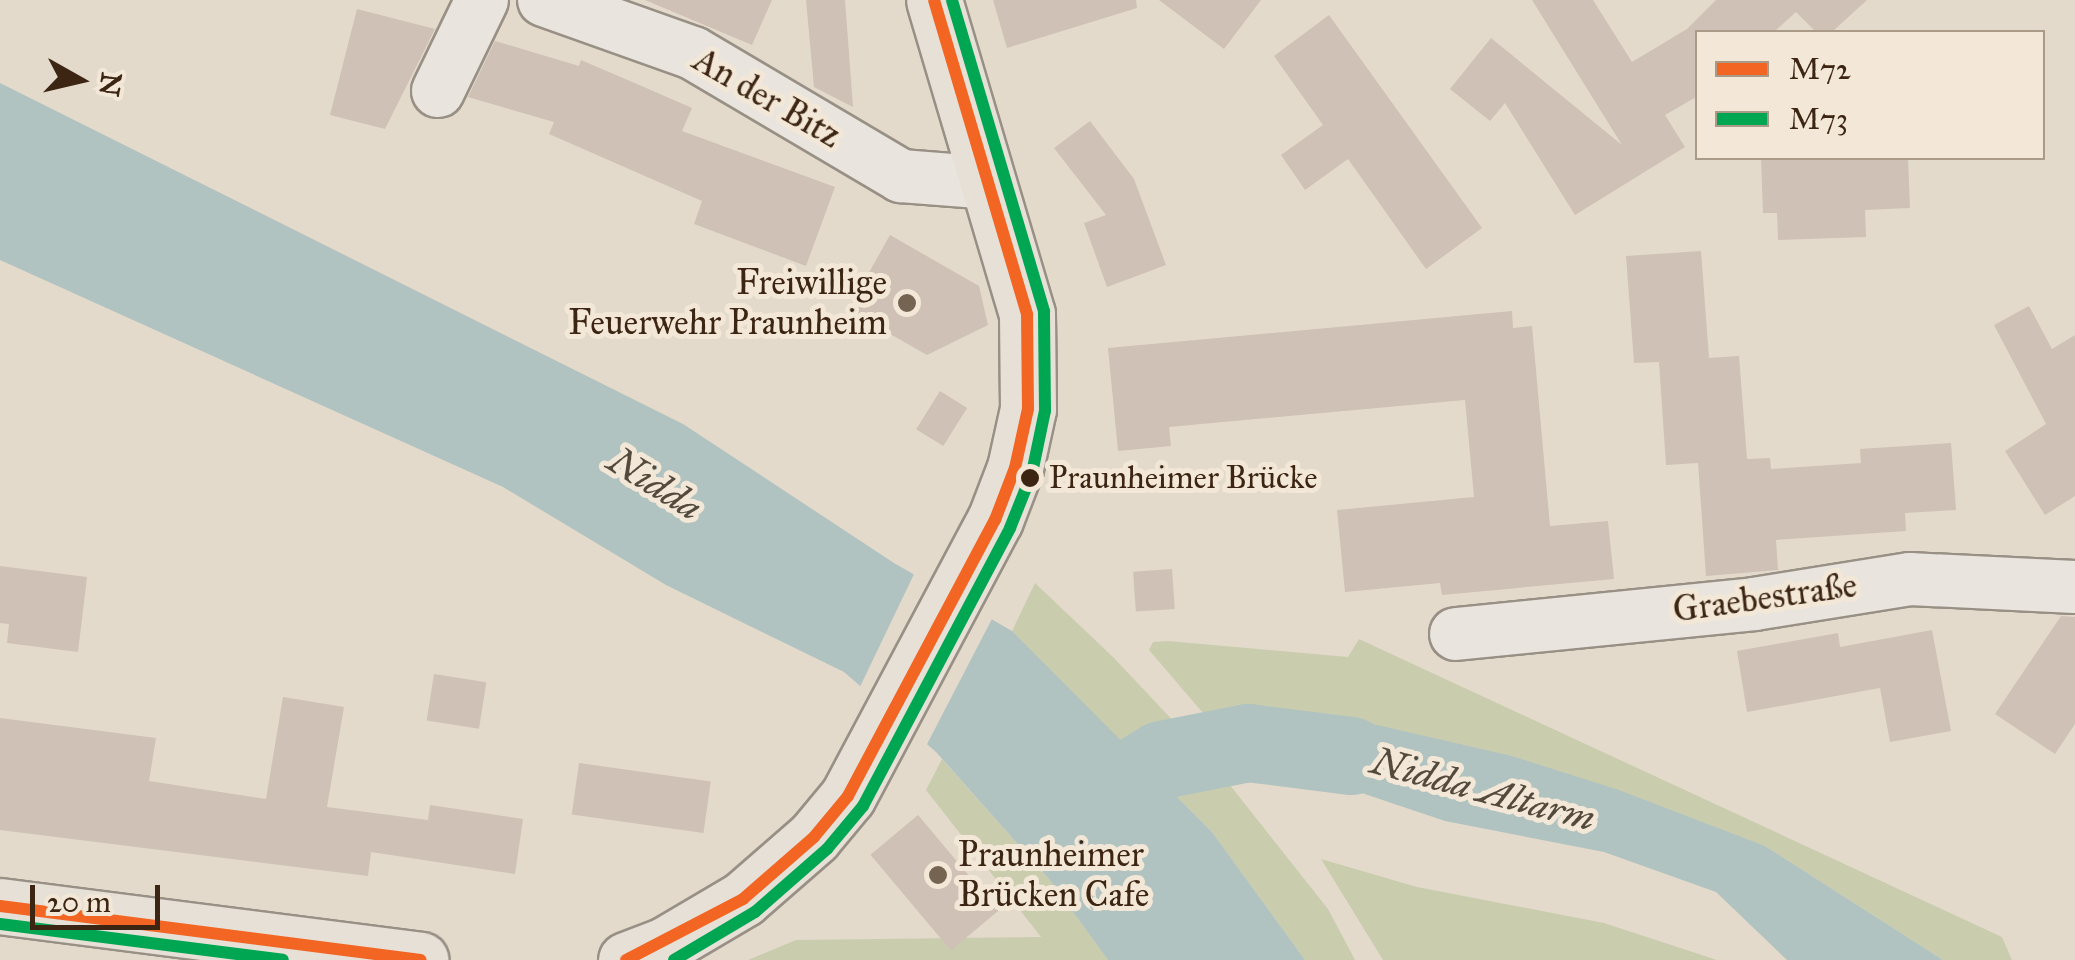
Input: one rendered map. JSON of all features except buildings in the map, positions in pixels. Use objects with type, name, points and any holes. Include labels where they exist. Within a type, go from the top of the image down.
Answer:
[{"type":"main road","points":[[626,960],[700,926],[766,880],[814,837],[867,767],[975,558],[1015,468],[1028,409],[1027,314],[934,0]]},
{"type":"main road","points":[[0,906],[421,960]]},
{"type":"street","points":[[438,91],[482,0]]},
{"type":"street","name":"An der Bitz","points":[[544,0],[693,53],[901,176],[989,183]]},
{"type":"street","name":"Graebestraße","points":[[1456,634],[1754,604],[1910,579],[2075,587]]},
{"type":"green space","points":[[1035,583],[1114,658],[1195,744],[1134,757],[1012,631]]},
{"type":"green space","points":[[1359,639],[2002,937],[2012,960],[1943,960],[1765,846],[1512,756],[1253,714],[1238,754],[1149,650],[1153,642],[1168,641],[1348,657]]},
{"type":"green space","points":[[942,759],[1049,879],[1108,960],[748,960],[796,940],[1041,937],[926,790]]},
{"type":"green space","points":[[1226,780],[1328,909],[1355,960],[1305,960],[1212,832],[1163,783]]},
{"type":"green space","points":[[1321,859],[1417,887],[1604,923],[1717,960],[1383,960]]},
{"type":"water","name":"Nidda","points":[[0,83],[683,424],[894,563],[1012,631],[1212,832],[1305,960],[1108,960],[1049,879],[936,752],[844,672],[666,585],[503,487],[0,260]]},
{"type":"water","points":[[1258,717],[1364,722],[1512,756],[1619,790],[1765,846],[1943,960],[1787,960],[1716,892],[1604,852],[1445,821],[1326,781],[1248,743]]},
{"type":"pier","name":"Praunheimer Brücke","points":[[916,570],[994,615],[925,748],[858,691]]},
{"type":"waterway","name":"Nidda Altarm","points":[[1088,805],[1162,760],[1248,743],[1351,756]]},
{"type":"transit line","name":"M72","points":[[626,960],[743,899],[814,837],[848,796],[995,520],[1015,468],[1028,409],[1027,314],[934,0]]},
{"type":"transit line","name":"M73","points":[[674,960],[755,912],[827,849],[863,806],[1010,528],[1032,473],[1045,411],[1044,311],[952,0]]},
{"type":"transit line","name":"M72","points":[[0,906],[421,960]]},
{"type":"transit line","name":"M73","points":[[0,924],[283,960]]},
{"type":"place","name":"Freiwillige Feuerwehr Praunheim","points":[[907,303]]},
{"type":"place","name":"Praunheimer Brücke","points":[[1030,478]]},
{"type":"place","name":"Praunheimer Brücken Cafe","points":[[938,875]]}]
